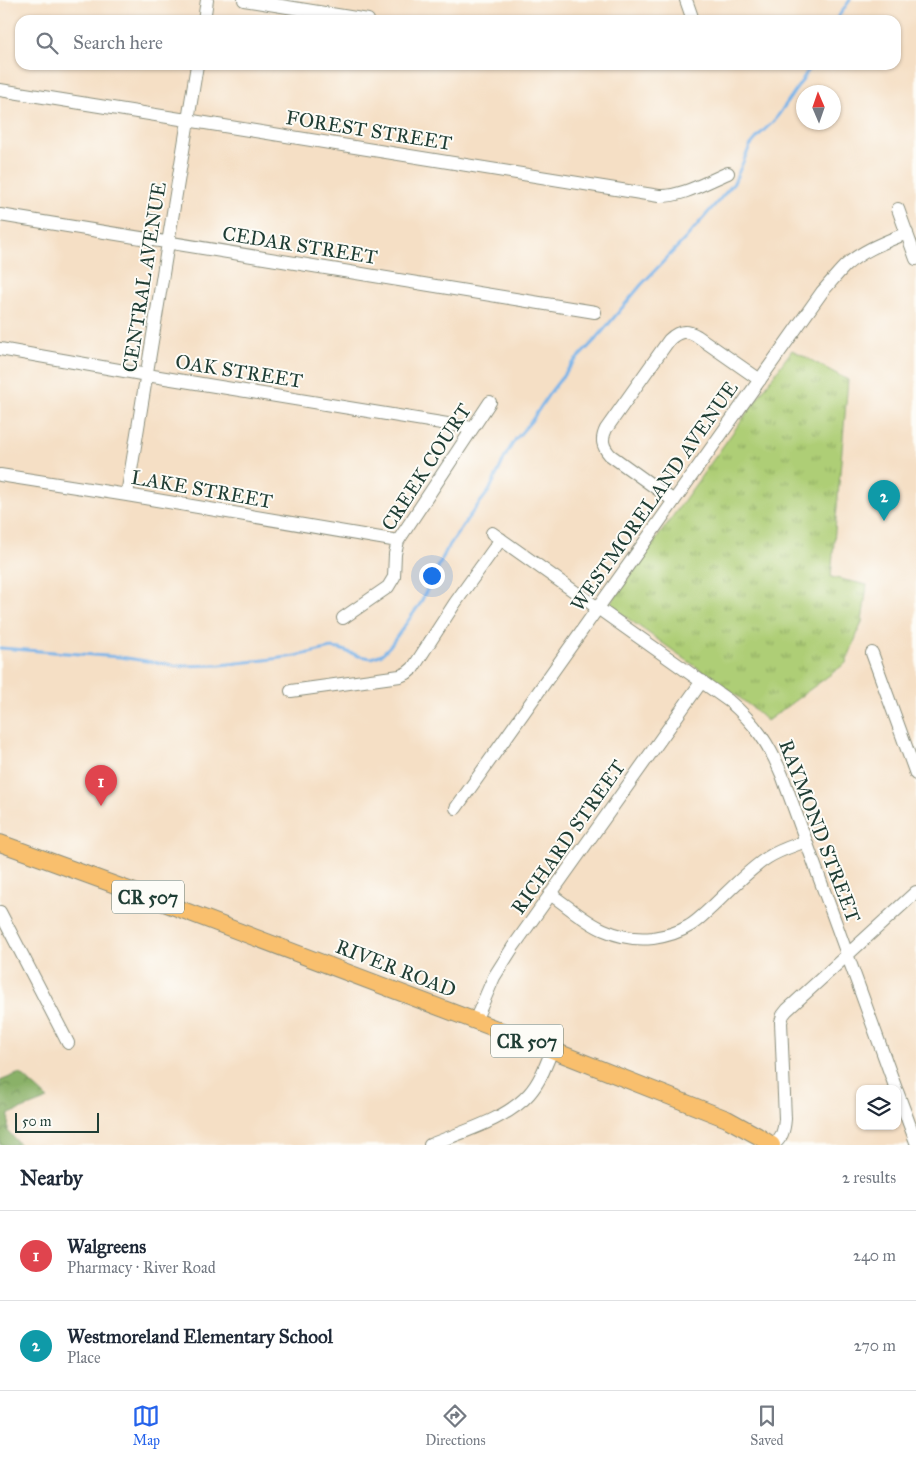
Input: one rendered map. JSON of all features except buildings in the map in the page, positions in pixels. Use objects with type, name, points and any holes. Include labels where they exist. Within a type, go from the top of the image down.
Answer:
[{"type":"main road","name":"RIVER ROAD","points":[[0,843],[151,898],[552,1050],[711,1113],[744,1128],[772,1145]]},
{"type":"street","points":[[205,15],[207,0]]},
{"type":"street","points":[[244,0],[337,15]]},
{"type":"street","points":[[686,0],[691,15]]},
{"type":"street","name":"CENTRAL AVENUE","points":[[126,495],[196,70]]},
{"type":"street","name":"FOREST STREET","points":[[0,90],[658,196],[677,194],[728,173]]},
{"type":"street","points":[[898,209],[916,258]]},
{"type":"street","name":"CEDAR STREET","points":[[0,215],[594,312]]},
{"type":"street","name":"WESTMORELAND AVENUE","points":[[456,808],[822,292],[845,266],[872,248],[907,233]]},
{"type":"street","points":[[674,501],[610,455],[603,446],[603,435],[606,429],[669,340],[675,334],[690,332],[760,380]]},
{"type":"street","name":"OAK STREET","points":[[0,349],[472,428]]},
{"type":"street","name":"CREEK COURT","points":[[343,618],[388,587],[394,576],[395,554],[398,541],[490,402]]},
{"type":"street","name":"LAKE STREET","points":[[0,475],[398,541]]},
{"type":"street","name":"RAYMOND STREET","points":[[291,691],[400,676],[407,673],[413,668],[460,596],[496,536],[702,681],[741,710],[760,732],[776,761],[895,1085]]},
{"type":"street","points":[[872,654],[916,774]]},
{"type":"street","name":"RICHARD STREET","points":[[474,1021],[487,991],[503,962],[702,681]]},
{"type":"street","points":[[550,894],[603,930],[618,936],[634,938],[664,936],[690,926],[769,857],[806,841]]},
{"type":"street","points":[[772,1145],[780,1139],[784,1130],[785,1119],[781,1022],[783,1015],[916,892]]},
{"type":"street","points":[[0,912],[68,1043]]},
{"type":"street","points":[[430,1145],[500,1116],[516,1106],[535,1086],[552,1050]]},
{"type":"street","name":"RAYMOND STREET","points":[[901,1101],[916,1142]]},
{"type":"green space","points":[[792,350],[848,380],[831,577],[867,585],[862,622],[846,663],[767,721],[740,698],[609,605]]},
{"type":"green space","points":[[20,1073],[48,1099],[9,1114],[8,1131],[20,1145],[0,1145],[0,1081]]},
{"type":"waterway","points":[[840,15],[850,0]]},
{"type":"waterway","points":[[0,648],[120,657],[179,666],[220,665],[265,660],[296,656],[331,648],[372,658],[382,654],[390,646],[420,604],[447,549],[489,491],[515,440],[532,420],[573,363],[734,183],[750,146],[775,120],[808,70]]},
{"type":"place","name":"Westmoreland Elementary School","points":[[884,521]]},
{"type":"place","name":"Walgreens","points":[[101,806]]}]
